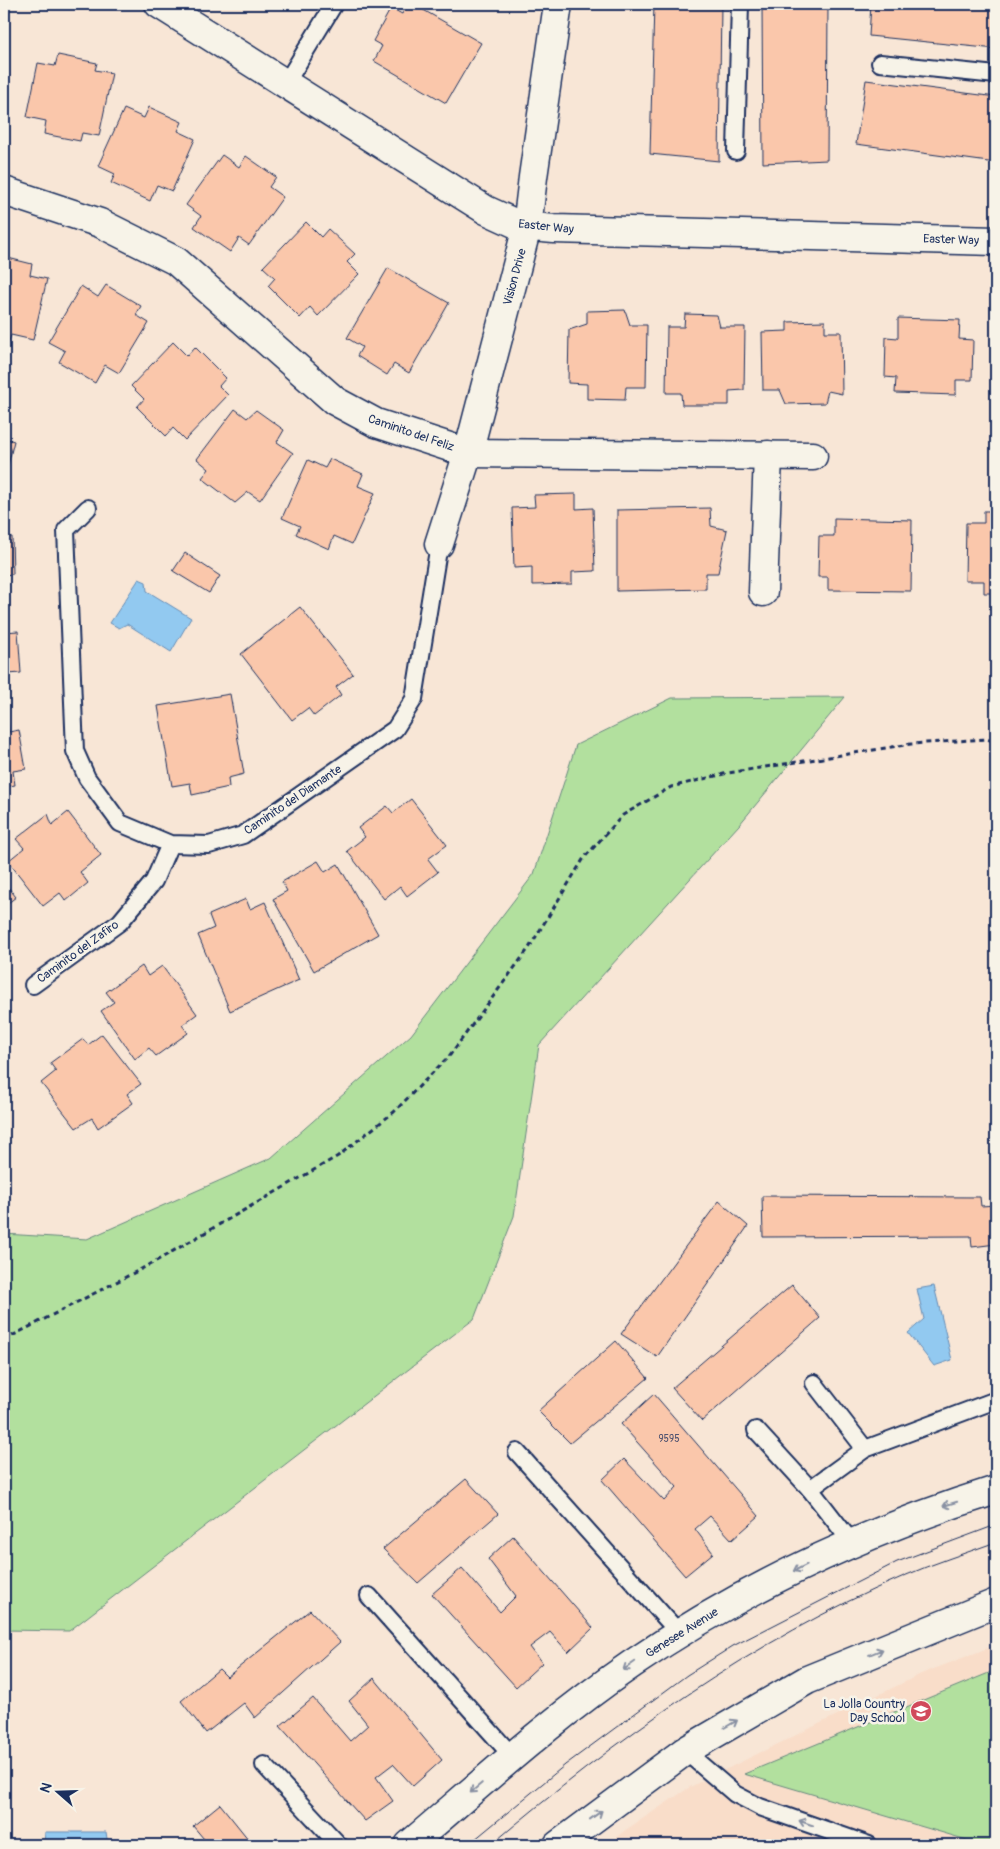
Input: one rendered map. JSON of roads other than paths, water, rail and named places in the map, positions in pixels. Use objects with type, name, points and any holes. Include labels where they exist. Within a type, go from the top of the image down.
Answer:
[{"type":"street","name":"Easter Way","points":[[160,4],[506,221],[528,227],[996,241]]},
{"type":"street","name":"Vision Drive","points":[[439,544],[468,453],[528,227],[532,177],[558,4]]},
{"type":"street","name":"Caminito del Feliz","points":[[4,191],[100,223],[176,261],[335,401],[376,422],[468,453],[813,456]]},
{"type":"street","points":[[763,592],[768,455]]},
{"type":"street","name":"Genesee Avenue","points":[[410,1845],[583,1700],[679,1633],[780,1578],[852,1543],[940,1507],[996,1490]]},
{"type":"street","points":[[558,1845],[685,1751],[807,1680],[996,1603]]},
{"type":"lane","points":[[286,82],[334,4]]},
{"type":"lane","points":[[736,151],[740,4]]},
{"type":"lane","points":[[880,63],[996,75]]},
{"type":"lane","name":"Caminito del Diamante","points":[[88,508],[66,530],[75,751],[87,778],[120,822],[170,844],[208,845],[243,835],[396,729],[414,699],[439,544]]},
{"type":"lane","name":"Caminito del Zafiro","points":[[33,985],[120,922],[154,881],[170,844]]},
{"type":"lane","points":[[814,1383],[865,1449]]},
{"type":"lane","points":[[810,1489],[865,1449],[996,1400]]},
{"type":"lane","points":[[756,1430],[810,1489],[852,1543]]},
{"type":"lane","points":[[517,1452],[679,1633]]},
{"type":"lane","points":[[369,1596],[514,1757]]},
{"type":"lane","points":[[685,1751],[735,1794],[760,1807],[869,1845]]},
{"type":"lane","points":[[264,1765],[339,1845]]},
{"type":"water","points":[[139,579],[146,582],[147,591],[191,618],[171,652],[127,624],[119,628],[110,623]]},
{"type":"water","points":[[934,1286],[952,1360],[934,1366],[908,1333],[924,1319],[917,1289]]},
{"type":"water","points":[[45,1832],[106,1832],[108,1845],[44,1845]]},
{"type":"tram line","points":[[468,1845],[565,1765],[687,1675],[733,1646],[897,1562],[996,1525]]},
{"type":"tram line","points":[[491,1845],[587,1767],[637,1730],[740,1661],[793,1630],[848,1602],[915,1571],[996,1542]]},
{"type":"place","name":"La Jolla Country Day School","points":[[921,1711]]}]
